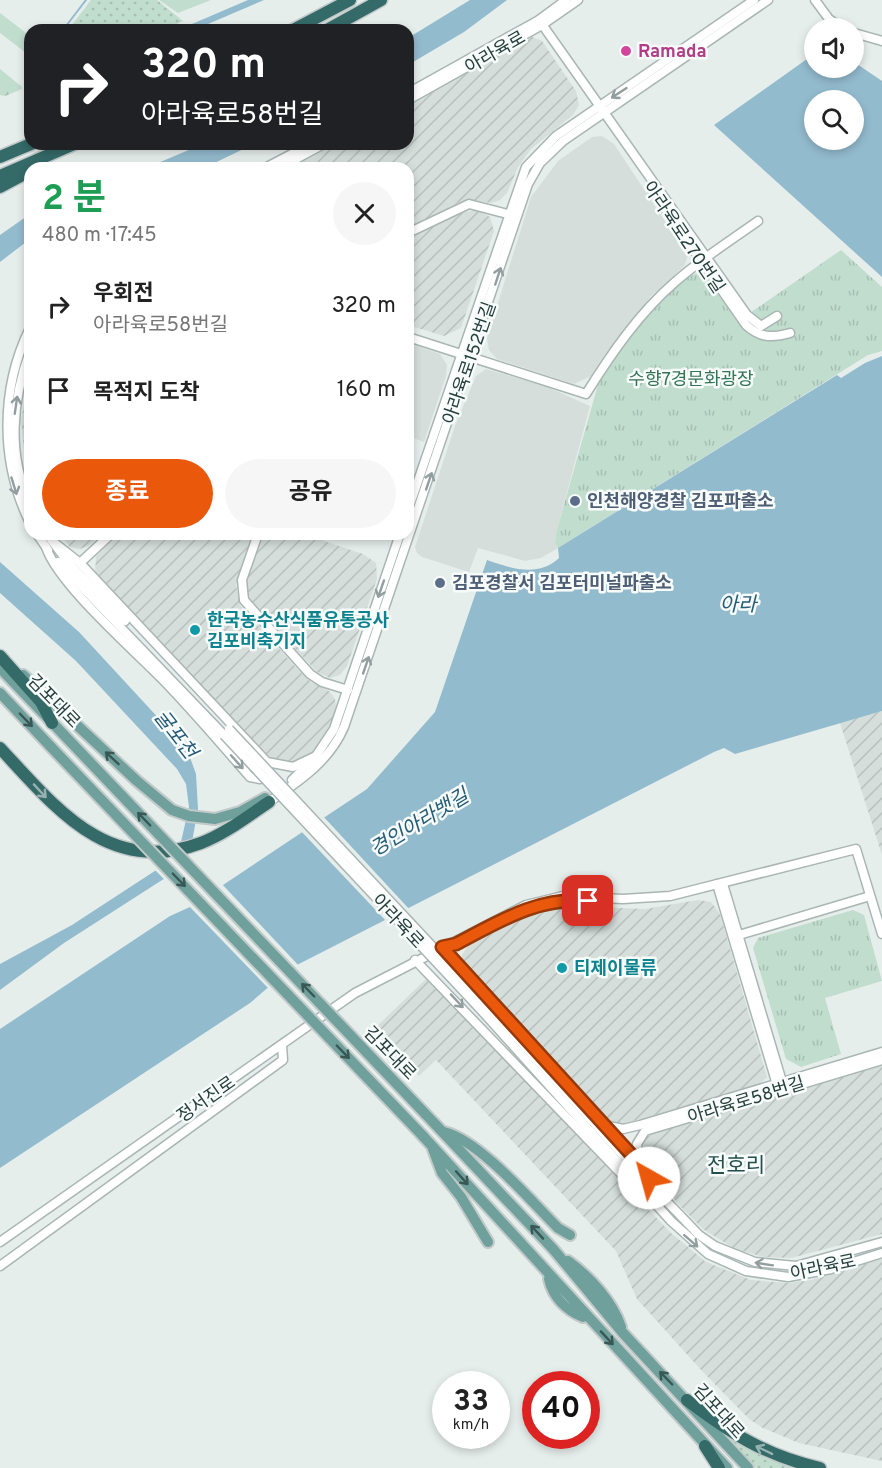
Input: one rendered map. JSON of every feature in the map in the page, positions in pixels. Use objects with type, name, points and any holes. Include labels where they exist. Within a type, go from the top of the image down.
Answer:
[{"type":"highway","points":[[304,24],[350,0]]},
{"type":"highway","points":[[338,24],[381,0]]},
{"type":"highway","points":[[0,156],[24,147]]},
{"type":"highway","points":[[32,162],[60,150]]},
{"type":"highway","points":[[44,162],[63,150]]},
{"type":"highway","points":[[0,176],[24,166]]},
{"type":"highway","points":[[0,187],[24,174]]},
{"type":"highway","points":[[0,655],[41,702],[52,723]]},
{"type":"highway","points":[[0,748],[66,817],[108,843],[136,850],[176,850],[202,843],[267,800]]},
{"type":"highway","points":[[687,1400],[729,1432],[769,1453],[820,1468]]},
{"type":"highway","points":[[705,1446],[719,1468]]},
{"type":"main road","points":[[0,655],[137,781],[172,810],[205,819],[231,815],[267,800]]},
{"type":"main road","name":"김포대로","points":[[0,668],[554,1250],[623,1333],[687,1400],[747,1468]]},
{"type":"main road","name":"김포대로","points":[[0,693],[432,1145],[549,1276],[727,1468]]},
{"type":"main road","points":[[439,1128],[458,1136],[477,1150],[558,1228],[570,1235]]},
{"type":"main road","points":[[432,1145],[442,1173],[488,1242]]},
{"type":"street","name":"아라육로","points":[[414,90],[540,22],[566,0]]},
{"type":"street","name":"아라육로","points":[[414,96],[578,0]]},
{"type":"street","name":"아라육로152번길","points":[[602,112],[754,0]]},
{"type":"street","name":"아라육로152번길","points":[[414,522],[471,356],[513,215],[522,175],[532,159],[556,136],[602,112],[768,0]]},
{"type":"street","points":[[815,0],[828,18]]},
{"type":"street","name":"아라육로270번길","points":[[540,22],[755,333],[771,337]]},
{"type":"street","points":[[864,36],[882,41]]},
{"type":"street","points":[[276,162],[300,150]]},
{"type":"street","points":[[290,162],[313,150]]},
{"type":"street","points":[[414,230],[470,204],[513,215]]},
{"type":"street","name":"아라육로152번길","points":[[414,492],[462,352],[513,215]]},
{"type":"street","points":[[414,333],[471,356],[586,394],[642,316],[670,286],[703,259],[758,221]]},
{"type":"street","points":[[764,326],[777,316]]},
{"type":"street","points":[[748,322],[771,329],[771,337],[790,333]]},
{"type":"street","points":[[414,339],[462,352]]},
{"type":"street","points":[[24,343],[11,375],[5,425],[11,478],[24,509]]},
{"type":"street","points":[[24,372],[16,400],[15,431],[19,469],[24,484]]},
{"type":"street","points":[[80,563],[105,540]]},
{"type":"street","points":[[256,540],[242,580],[243,600],[310,674],[322,682],[348,690]]},
{"type":"street","points":[[267,800],[296,777],[316,756],[334,729],[398,540]]},
{"type":"street","name":"아라육로152번길","points":[[267,800],[316,767],[341,734],[408,540]]},
{"type":"street","name":"아라육로","points":[[48,541],[486,1009],[707,1241],[734,1256],[782,1266],[803,1265],[882,1242]]},
{"type":"street","points":[[48,541],[65,549],[80,563],[272,765],[298,766],[316,756]]},
{"type":"street","points":[[48,541],[50,560],[70,585],[255,779],[262,777],[267,771],[267,763],[263,757]]},
{"type":"street","points":[[660,1193],[639,1163],[453,962],[442,947],[502,916],[544,899],[571,896],[651,899],[719,885],[856,849],[882,934]]},
{"type":"street","points":[[719,885],[739,935],[780,1086]]},
{"type":"street","points":[[719,885],[780,1086]]},
{"type":"street","points":[[739,935],[870,896]]},
{"type":"street","name":"정서진로","points":[[0,1242],[355,993],[442,947]]},
{"type":"street","points":[[415,960],[436,979],[617,1172],[651,1199]]},
{"type":"street","points":[[436,979],[439,970],[453,962]]},
{"type":"street","name":"아라육로","points":[[486,1009],[651,1199],[702,1250],[725,1263],[756,1274],[788,1277],[882,1253]]},
{"type":"street","points":[[0,1266],[283,1060],[282,1045]]},
{"type":"street","points":[[604,1125],[630,1128],[780,1086],[882,1052]]},
{"type":"street","name":"아라육로58번길","points":[[639,1163],[637,1144],[645,1131],[780,1086],[882,1060]]},
{"type":"shaded area","points":[[532,37],[542,41],[576,91],[579,105],[573,115],[531,149],[518,167],[507,193],[500,200],[491,203],[472,200],[460,202],[414,225],[414,162],[302,162],[325,150],[414,150],[414,103]]},
{"type":"shaded area","points":[[602,136],[614,144],[688,256],[684,266],[651,296],[613,347],[605,354],[591,376],[574,384],[497,359],[489,350],[487,338],[531,197],[558,161],[592,137]]},
{"type":"shaded area","points":[[477,210],[490,217],[494,231],[461,328],[444,336],[414,327],[414,236],[461,213]]},
{"type":"shaded area","points":[[414,345],[440,354],[447,365],[446,376],[424,442],[414,438]]},
{"type":"shaded area","points":[[486,369],[545,386],[590,406],[556,533],[555,542],[558,548],[541,558],[525,561],[478,548],[469,572],[422,557],[417,553],[415,547],[455,426],[476,376]]},
{"type":"shaded area","points":[[24,403],[24,450],[21,421]]},
{"type":"shaded area","points":[[65,540],[95,540],[80,549],[70,547]]},
{"type":"shaded area","points":[[113,540],[251,540],[236,585],[240,605],[300,672],[311,682],[329,691],[335,699],[336,708],[333,720],[312,755],[296,764],[268,759],[95,574],[96,556]]},
{"type":"shaded area","points":[[261,540],[321,540],[363,554],[376,563],[377,579],[347,666],[340,675],[330,678],[317,672],[250,600],[246,584]]},
{"type":"shaded area","points":[[882,711],[882,855],[840,723]]},
{"type":"shaded area","points":[[698,900],[711,902],[720,914],[767,1077],[758,1085],[623,1124],[606,1120],[462,965],[462,955],[469,944],[545,908],[569,906],[645,909]]},
{"type":"shaded area","points":[[427,978],[671,1233],[706,1262],[751,1280],[787,1283],[811,1280],[882,1259],[882,1461],[799,1443],[763,1428],[749,1419],[637,1299],[616,1251],[436,1060],[419,1076],[374,1029]]},
{"type":"shaded area","points":[[882,1065],[882,1234],[791,1258],[764,1257],[735,1249],[703,1229],[676,1202],[671,1191],[642,1157],[645,1138],[658,1131]]},
{"type":"green space","points":[[91,0],[157,0],[183,21],[177,24],[73,24]]},
{"type":"green space","points":[[159,0],[211,0],[178,13]]},
{"type":"green space","points":[[0,13],[24,31],[24,51],[0,33]]},
{"type":"green space","points":[[0,69],[22,89],[5,96],[0,95]]},
{"type":"green space","name":"수향7경문화광장","points":[[841,250],[882,287],[882,351],[868,355],[558,548],[555,543],[556,533],[597,388],[627,341],[672,290],[698,273],[707,278],[737,322]]},
{"type":"green space","points":[[853,910],[864,915],[882,981],[825,998],[841,1054],[801,1067],[786,1059],[753,948],[758,938]]},
{"type":"green space","points":[[726,1433],[756,1452],[799,1468],[756,1468]]},
{"type":"water","points":[[248,0],[264,0],[208,24],[192,24]]},
{"type":"water","points":[[470,0],[507,0],[464,32],[414,61],[414,34]]},
{"type":"water","points":[[804,61],[804,78],[864,78],[864,69],[882,81],[882,277],[714,125]]},
{"type":"water","points":[[189,150],[242,150],[216,162],[160,162]]},
{"type":"water","points":[[24,218],[24,244],[0,262],[0,235]]},
{"type":"water","name":"아라","points":[[882,356],[882,711],[735,754],[724,748],[714,752],[291,968],[250,1003],[0,1168],[0,1029],[170,916],[190,907],[367,789],[435,712],[487,560],[524,570],[542,568],[551,564],[559,558],[558,548],[837,375],[841,378],[865,363]]},
{"type":"water","points":[[0,562],[79,632],[187,749],[196,774],[198,809],[192,842],[173,873],[64,943],[0,990],[0,964],[72,925],[167,863],[180,846],[189,807],[186,784],[177,769],[76,661],[0,593]]},
{"type":"pier","points":[[322,815],[410,910],[387,922],[300,830]]},
{"type":"pier","points":[[179,839],[192,852],[187,863],[166,881],[154,869],[173,853]]},
{"type":"pier","points":[[221,883],[300,967],[270,990],[188,905]]},
{"type":"waterway","points":[[68,24],[86,0]]},
{"type":"place","name":"Ramada","points":[[626,51]]},
{"type":"place","name":"인천해양경찰 김포파출소","points":[[575,501]]},
{"type":"place","name":"김포경찰서 김포터미널파출소","points":[[440,583]]},
{"type":"place","name":"한국농수산식품유통공사 김포비축기지","points":[[195,630]]},
{"type":"place","name":"티제이물류","points":[[562,968]]},
{"type":"district","name":"전호리","points":[[736,1165]]},
{"type":"route","points":[[588,901],[564,899],[537,904],[456,944],[442,947],[453,962],[538,1051],[639,1163],[649,1178]]},
{"type":"water label","name":"굴포천","points":[[176,734]]},
{"type":"water label","name":"경인아라뱃길","points":[[419,822]]}]
